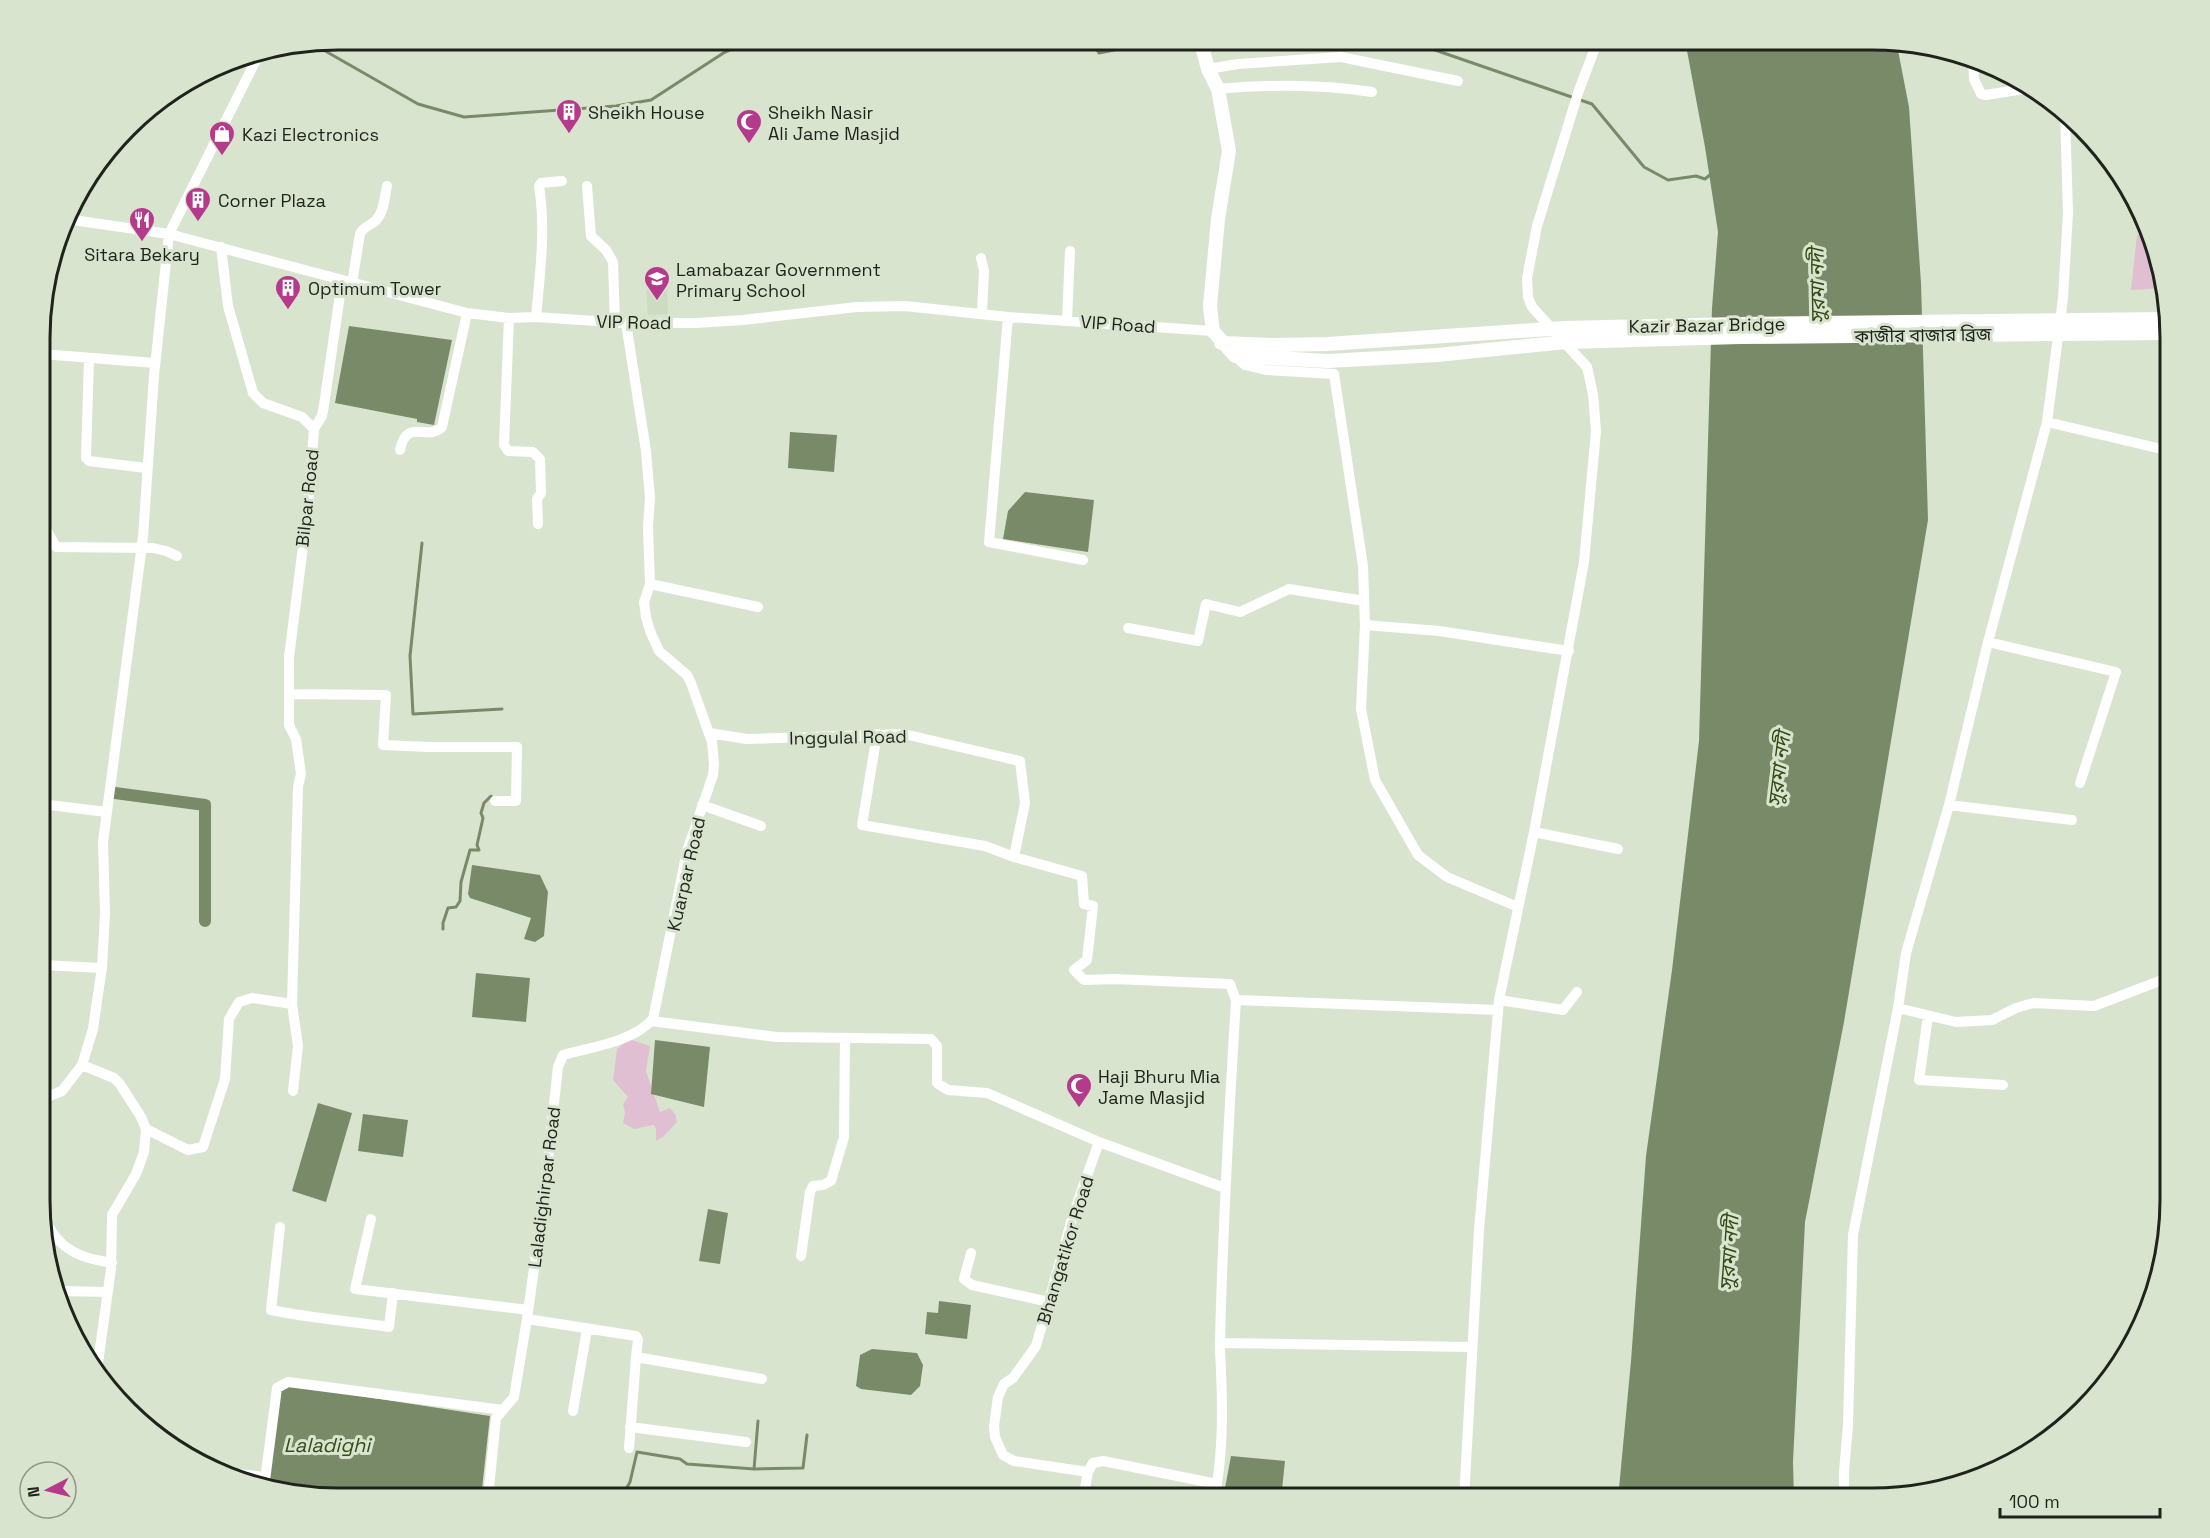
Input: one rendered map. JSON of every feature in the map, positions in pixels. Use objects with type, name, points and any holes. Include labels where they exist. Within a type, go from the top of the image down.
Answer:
[{"type":"main road","points":[[1203,50],[1208,69],[1218,89],[1229,151],[1217,230],[1210,306],[1213,331],[1221,343],[1235,356]]},
{"type":"main road","name":"Kazir Bazar Bridge","points":[[1221,343],[1273,345],[1436,338],[1564,328],[2160,319]]},
{"type":"main road","name":"কাজীর বাজার ব্রিজ","points":[[1235,356],[1328,361],[1437,355],[1566,342],[1740,337],[2160,333]]},
{"type":"street","points":[[1465,1488],[1479,1230],[1499,1005],[1569,651],[1584,562],[1596,431],[1593,394],[1587,368],[1532,307],[1528,297],[1527,278],[1536,226],[1594,50]]},
{"type":"street","points":[[1208,69],[1238,64],[1341,57],[1458,81]]},
{"type":"street","points":[[50,1096],[62,1091],[82,1065],[93,1029],[102,968],[105,913],[103,842],[141,548],[155,363],[169,234],[256,61]]},
{"type":"street","points":[[1973,68],[1974,79],[1981,94],[2020,90]]},
{"type":"street","points":[[1218,89],[1281,84],[1327,85],[1372,92]]},
{"type":"street","points":[[1844,1488],[1848,1425],[1852,1235],[1898,1008],[1906,953],[1949,805],[1988,642],[2047,423],[2063,298],[2067,224],[2066,125]]},
{"type":"street","points":[[536,317],[543,241],[539,186],[541,183],[562,181]]},
{"type":"street","points":[[314,429],[322,416],[347,282],[360,234],[363,228],[380,215],[387,186]]},
{"type":"street","points":[[588,186],[591,236],[606,250],[613,262],[615,323]]},
{"type":"street","name":"VIP Road","points":[[74,220],[169,234],[467,313],[509,318],[536,317],[615,323],[743,320],[880,306],[905,306],[1008,317],[1213,331]]},
{"type":"street","name":"Bilpar Road","points":[[221,247],[228,306],[253,393],[263,403],[302,417],[314,429],[308,507],[290,657],[289,725],[296,739],[301,774],[298,787],[292,1004],[297,1046],[293,1091]]},
{"type":"street","points":[[1067,320],[1070,251]]},
{"type":"street","points":[[981,258],[984,271],[982,313]]},
{"type":"street","points":[[400,450],[405,435],[411,432],[434,432],[442,427],[467,313]]},
{"type":"street","points":[[1008,317],[989,542],[1083,560]]},
{"type":"street","points":[[509,318],[504,445],[508,451],[533,452],[540,459],[541,493],[537,499],[538,524]]},
{"type":"street","name":"Kuarpar Road","points":[[626,323],[646,451],[650,498],[648,527],[650,584],[644,602],[653,641],[665,658],[687,675],[697,697],[709,733],[713,755],[713,775],[687,851],[651,1021]]},
{"type":"street","points":[[50,355],[155,363]]},
{"type":"street","points":[[1235,356],[1245,365],[1266,370],[1334,374],[1362,555],[1365,626],[1361,709],[1375,780],[1419,855],[1447,877],[1518,907]]},
{"type":"street","points":[[89,358],[86,458],[88,461],[146,468]]},
{"type":"street","points":[[2047,423],[2160,449]]},
{"type":"street","points":[[50,536],[56,547],[141,548],[166,551],[177,556]]},
{"type":"street","points":[[650,584],[758,607]]},
{"type":"street","points":[[1128,628],[1198,641],[1206,604],[1240,612],[1289,589],[1364,602]]},
{"type":"street","points":[[1365,626],[1439,631],[1569,651]]},
{"type":"street","points":[[1988,642],[2116,672],[2080,783]]},
{"type":"street","points":[[289,694],[386,696],[382,745],[518,747],[516,801],[495,801]]},
{"type":"street","name":"Inggulal Road","points":[[709,733],[747,740],[904,734],[1020,760],[1025,803],[1014,857]]},
{"type":"street","points":[[877,734],[862,825],[985,846],[1014,857],[1082,876],[1084,904],[1093,906],[1088,960],[1074,970],[1084,980],[1115,979],[1230,984],[1236,1000],[1225,1188],[1220,1343],[1221,1407],[1216,1488]]},
{"type":"street","points":[[50,805],[106,812]]},
{"type":"street","points":[[702,805],[761,826]]},
{"type":"street","points":[[1949,805],[2072,820]]},
{"type":"street","points":[[1534,832],[1618,849]]},
{"type":"street","points":[[50,965],[102,968]]},
{"type":"street","points":[[1898,1008],[1956,1022],[1992,1020],[2016,1008],[2033,1003],[2094,1006],[2160,981]]},
{"type":"street","points":[[1236,1000],[1499,1005],[1563,1010],[1577,992]]},
{"type":"street","points":[[146,1130],[188,1150],[203,1147],[225,1079],[229,1019],[239,1002],[252,999],[292,1004]]},
{"type":"street","points":[[1928,1016],[1919,1080],[2003,1085]]},
{"type":"street","points":[[651,1021],[777,1037],[931,1039],[937,1046],[936,1083],[941,1087],[948,1090],[987,1093],[1098,1142],[1225,1188]]},
{"type":"street","name":"Laladighirpar Road","points":[[489,1488],[496,1418],[514,1396],[528,1315],[558,1066],[563,1055],[611,1042],[639,1030],[651,1021]]},
{"type":"street","points":[[801,1256],[810,1192],[813,1186],[831,1181],[844,1137],[844,1038]]},
{"type":"street","points":[[82,1065],[114,1078],[120,1084],[141,1117],[146,1130],[144,1152],[136,1174],[112,1215],[112,1263],[98,1361]]},
{"type":"street","name":"Bhangatikor Road","points":[[1088,1472],[1014,1461],[1003,1455],[995,1437],[994,1426],[999,1397],[1004,1384],[1013,1378],[1036,1346],[1073,1215],[1098,1142]]},
{"type":"street","points":[[371,1219],[355,1289],[528,1315],[587,1329],[636,1336],[638,1340],[629,1448]]},
{"type":"street","points":[[280,1227],[271,1310],[304,1317],[389,1327],[393,1293]]},
{"type":"street","points":[[51,1231],[66,1248],[86,1258],[112,1263]]},
{"type":"street","points":[[971,1253],[964,1279],[972,1285],[1049,1302]]},
{"type":"street","points":[[64,1291],[108,1292]]},
{"type":"street","points":[[573,1411],[587,1329]]},
{"type":"street","points":[[1220,1343],[1472,1347]]},
{"type":"street","points":[[636,1357],[762,1379]]},
{"type":"street","points":[[265,1479],[277,1388],[288,1382],[503,1410]]},
{"type":"street","points":[[630,1426],[746,1442]]},
{"type":"street","points":[[1085,1488],[1088,1472],[1093,1463],[1103,1461],[1217,1484]]},
{"type":"shaded area","points":[[2137,235],[2142,235],[2156,289],[2131,290]]},
{"type":"shaded area","name":"Lamabazar Government Primary School","points":[[667,289],[668,314],[648,315],[646,290]]},
{"type":"shaded area","points":[[629,1039],[650,1046],[646,1071],[660,1112],[670,1108],[675,1114],[677,1122],[656,1141],[656,1128],[653,1125],[634,1129],[623,1123],[625,1113],[623,1104],[628,1097],[613,1080],[617,1049]]},
{"type":"water","name":"সুরমা নদী","points":[[1687,50],[1898,51],[1909,107],[1921,283],[1928,520],[1844,1022],[1805,1222],[1793,1462],[1794,1488],[1619,1488],[1646,1156],[1672,970],[1699,741],[1712,308],[1718,232]]},
{"type":"water","points":[[349,326],[452,340],[434,425],[417,422],[417,419],[335,403]]},
{"type":"water","points":[[790,432],[837,435],[834,472],[788,468]]},
{"type":"water","points":[[1025,492],[1094,500],[1088,552],[1003,539],[1008,511]]},
{"type":"water","points":[[472,865],[540,875],[548,892],[544,936],[535,942],[524,939],[531,918],[470,898],[468,894]]},
{"type":"water","points":[[476,973],[530,978],[526,1022],[472,1017]]},
{"type":"water","points":[[655,1040],[710,1047],[704,1107],[651,1094]]},
{"type":"water","points":[[318,1103],[352,1113],[326,1202],[292,1191]]},
{"type":"water","points":[[363,1114],[408,1120],[403,1157],[358,1151]]},
{"type":"water","points":[[708,1209],[728,1213],[720,1264],[699,1261]]},
{"type":"water","points":[[939,1301],[971,1305],[967,1339],[925,1334],[927,1312],[938,1313]]},
{"type":"water","points":[[872,1349],[917,1353],[923,1365],[920,1386],[911,1395],[861,1389],[856,1386],[860,1355]]},
{"type":"water","name":"Laladighi","points":[[289,1385],[490,1416],[482,1488],[318,1488],[269,1480],[280,1391]]},
{"type":"water","points":[[1231,1456],[1285,1461],[1282,1488],[1225,1488]]},
{"type":"waterway","points":[[324,50],[418,104],[464,117],[616,106],[651,100],[730,50]]},
{"type":"waterway","points":[[1097,50],[1099,53],[1114,50]]},
{"type":"waterway","points":[[1435,50],[1592,104],[1644,167],[1668,180],[1696,176],[1705,179],[1712,173]]},
{"type":"waterway","points":[[422,543],[410,656],[413,714],[502,709]]},
{"type":"waterway","points":[[115,793],[205,805],[205,921]]},
{"type":"waterway","points":[[443,929],[448,908],[456,907],[460,901],[461,882],[470,850],[479,850],[477,845],[483,818],[481,813],[484,803],[491,796]]},
{"type":"waterway","points":[[758,1421],[754,1469],[803,1468],[807,1435]]},
{"type":"waterway","points":[[627,1488],[637,1452],[680,1459],[687,1464],[754,1469]]},
{"type":"place","name":"Sheikh House","points":[[569,135]]},
{"type":"place","name":"Sheikh Nasir Ali Jame Masjid","points":[[749,145]]},
{"type":"place","name":"Kazi Electronics","points":[[222,157]]},
{"type":"place","name":"Corner Plaza","points":[[198,223]]},
{"type":"place","name":"Sitara Bekary","points":[[142,243]]},
{"type":"place","name":"Lamabazar Government Primary School","points":[[657,302]]},
{"type":"place","name":"Optimum Tower","points":[[288,311]]},
{"type":"place","name":"Haji Bhuru Mia Jame Masjid","points":[[1079,1109]]}]
